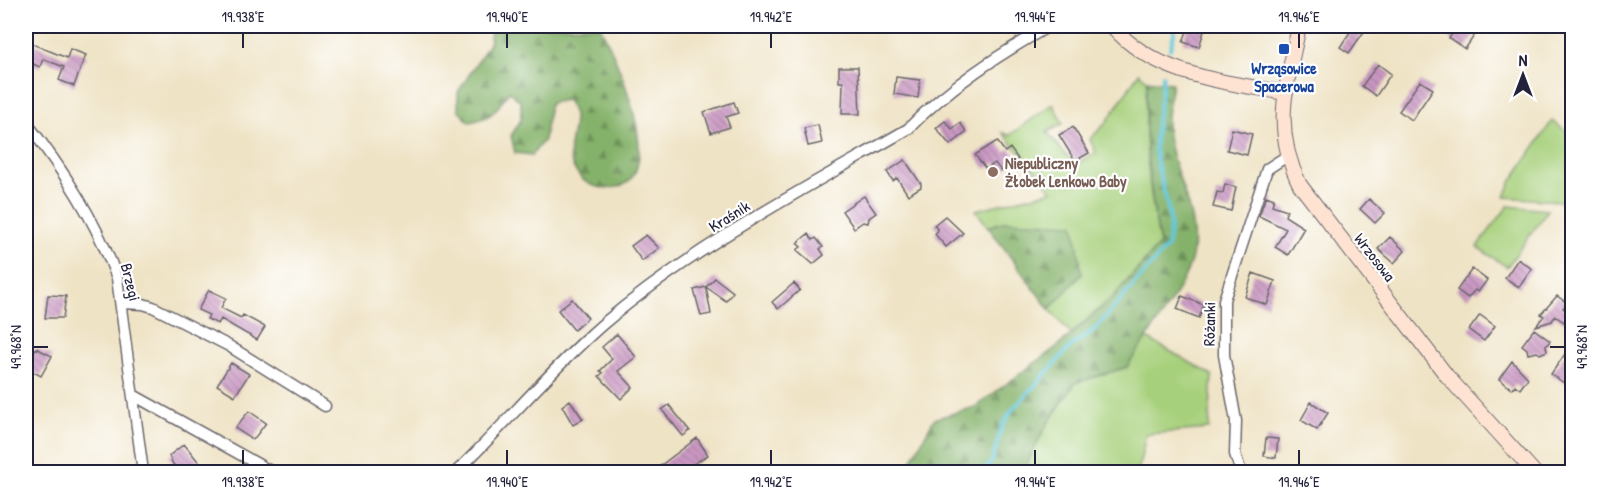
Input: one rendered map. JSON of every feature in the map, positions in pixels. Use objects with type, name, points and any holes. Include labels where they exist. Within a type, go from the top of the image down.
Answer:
[{"type":"street","name":"Kraśnik","points":[[456,472],[558,365],[631,302],[728,235],[908,129],[925,112],[992,61],[1049,26]]},
{"type":"street","points":[[1113,26],[1137,49],[1165,64],[1206,77],[1286,93]]},
{"type":"street","name":"Wrzosowa","points":[[1299,26],[1286,93],[1283,132],[1287,156],[1306,195],[1447,376],[1534,472]]},
{"type":"street","name":"Brzegi","points":[[26,123],[78,195],[107,251],[117,278],[135,396],[143,472]]},
{"type":"street","name":"Różanki","points":[[1241,472],[1235,454],[1236,421],[1224,355],[1224,300],[1267,169],[1287,156]]},
{"type":"street","points":[[122,303],[153,307],[229,346],[325,406]]},
{"type":"street","points":[[135,396],[272,472]]},
{"type":"green space","points":[[492,26],[600,26],[617,63],[635,118],[639,144],[637,167],[628,182],[608,188],[598,187],[589,184],[578,175],[570,156],[574,116],[567,100],[550,103],[544,140],[532,155],[515,153],[511,136],[521,120],[521,102],[509,91],[493,112],[484,118],[469,122],[458,109],[458,92],[489,44]]},
{"type":"green space","points":[[1139,73],[1147,80],[1147,163],[1160,244],[1114,296],[1071,334],[1049,309],[1082,274],[1006,221],[988,227],[976,210],[1052,191],[1003,133],[1010,135],[1053,104],[1063,124],[1047,132],[1074,165],[1096,153],[1090,139],[1106,123]]},
{"type":"green space","points":[[1147,80],[1172,83],[1167,115],[1168,136],[1187,201],[1193,234],[1190,264],[1166,310],[1127,367],[1075,383],[1046,426],[1023,472],[905,472],[934,419],[975,407],[1058,346],[1114,296],[1160,244],[1148,163]]},
{"type":"green space","points":[[1552,121],[1572,135],[1572,202],[1505,197],[1511,182]]},
{"type":"green space","points":[[1508,206],[1548,210],[1507,267],[1477,247]]},
{"type":"green space","points":[[1006,221],[1074,224],[1082,274],[1049,309],[988,227]]},
{"type":"green space","points":[[1145,337],[1212,375],[1209,429],[1146,434],[1138,472],[1021,472],[1046,426],[1075,383],[1127,367]]},
{"type":"building","points":[[1189,26],[1205,28],[1199,47],[1183,42]]},
{"type":"building","points":[[1354,26],[1368,26],[1349,53],[1340,47]]},
{"type":"building","points":[[1458,26],[1481,26],[1465,49],[1449,38]]},
{"type":"building","points":[[30,43],[67,58],[70,49],[86,55],[74,86],[59,80],[64,67],[43,59],[40,67],[26,61]]},
{"type":"building","points":[[1378,64],[1391,74],[1376,96],[1362,86]]},
{"type":"building","points":[[839,67],[858,67],[860,114],[842,114],[843,82],[839,82]]},
{"type":"building","points":[[896,77],[920,80],[918,98],[894,94]]},
{"type":"building","points":[[1420,81],[1433,89],[1412,120],[1399,111]]},
{"type":"building","points":[[734,102],[738,113],[726,117],[730,127],[711,133],[704,112]]},
{"type":"building","points":[[945,121],[952,129],[960,123],[967,132],[950,145],[936,128]]},
{"type":"building","points":[[818,125],[822,143],[808,146],[804,128]]},
{"type":"building","points":[[1073,127],[1089,153],[1075,161],[1059,135]]},
{"type":"building","points":[[1232,129],[1252,134],[1247,155],[1227,150]]},
{"type":"building","points":[[997,141],[1005,152],[1010,148],[1018,159],[1001,171],[995,163],[986,169],[975,155]]},
{"type":"building","points":[[905,160],[921,184],[921,187],[908,195],[897,178],[893,181],[887,172]]},
{"type":"building","points":[[1225,184],[1236,187],[1231,211],[1213,207],[1217,192],[1223,193]]},
{"type":"building","points":[[864,196],[876,213],[869,218],[868,223],[863,222],[854,228],[842,211]]},
{"type":"building","points":[[1266,196],[1274,199],[1272,205],[1287,210],[1285,216],[1304,228],[1288,255],[1275,247],[1286,229],[1259,216]]},
{"type":"building","points":[[1369,199],[1385,213],[1375,223],[1360,209]]},
{"type":"building","points":[[945,216],[963,233],[946,247],[935,234],[938,230],[934,225]]},
{"type":"building","points":[[808,234],[813,240],[816,238],[823,247],[820,249],[824,255],[813,264],[797,250],[801,247],[797,243]]},
{"type":"building","points":[[646,235],[659,248],[642,261],[631,246]]},
{"type":"building","points":[[1390,237],[1405,251],[1394,263],[1378,249]]},
{"type":"building","points":[[1518,259],[1532,269],[1519,287],[1505,278]]},
{"type":"building","points":[[1472,269],[1487,280],[1478,292],[1475,290],[1468,298],[1457,290]]},
{"type":"building","points":[[1253,273],[1275,281],[1267,305],[1245,297]]},
{"type":"building","points":[[715,278],[733,292],[726,301],[706,287]]},
{"type":"building","points":[[794,283],[800,290],[778,309],[772,302]]},
{"type":"building","points":[[706,287],[711,314],[701,316],[694,290]]},
{"type":"building","points":[[209,290],[226,298],[221,308],[241,318],[243,315],[265,327],[257,340],[221,319],[218,324],[207,319],[209,315],[198,310]]},
{"type":"building","points":[[48,295],[66,296],[63,318],[45,318]]},
{"type":"building","points":[[1182,296],[1204,305],[1199,318],[1177,309]]},
{"type":"building","points":[[1557,296],[1567,303],[1563,308],[1570,313],[1564,322],[1555,316],[1552,321],[1536,326],[1544,316],[1541,314]]},
{"type":"building","points":[[572,299],[588,318],[574,330],[558,310]]},
{"type":"building","points":[[1480,315],[1495,326],[1484,341],[1469,330]]},
{"type":"building","points":[[1534,329],[1550,341],[1546,346],[1547,351],[1540,354],[1537,352],[1528,354],[1527,349],[1522,345]]},
{"type":"building","points":[[617,334],[636,357],[618,371],[633,387],[621,399],[599,376],[603,373],[600,371],[612,359],[602,347]]},
{"type":"building","points":[[1572,344],[1572,371],[1564,383],[1551,374]]},
{"type":"building","points":[[36,348],[52,356],[41,376],[26,368]]},
{"type":"building","points":[[1512,361],[1528,378],[1520,389],[1515,385],[1512,389],[1499,379]]},
{"type":"building","points":[[231,363],[249,374],[235,396],[217,385]]},
{"type":"building","points":[[570,400],[583,419],[573,425],[562,406]]},
{"type":"building","points":[[1311,402],[1328,413],[1317,430],[1301,420]]},
{"type":"building","points":[[669,405],[690,431],[683,436],[662,410]]},
{"type":"building","points":[[249,411],[266,423],[253,440],[235,428]]},
{"type":"building","points":[[697,438],[708,455],[681,472],[664,472],[660,466]]},
{"type":"building","points":[[1266,438],[1278,439],[1276,458],[1264,456]]},
{"type":"building","points":[[184,444],[207,472],[179,472],[169,456]]},
{"type":"waterway","points":[[1170,49],[1176,26]]},
{"type":"waterway","points":[[983,472],[992,461],[1002,426],[1012,410],[1072,345],[1094,330],[1167,247],[1170,222],[1155,150],[1163,75]]},
{"type":"place","name":"Wrząsowice Spacerowa","points":[[1284,49]]},
{"type":"place","name":"Niepubliczny Żłobek Lenkowo Baby","points":[[993,172]]}]
